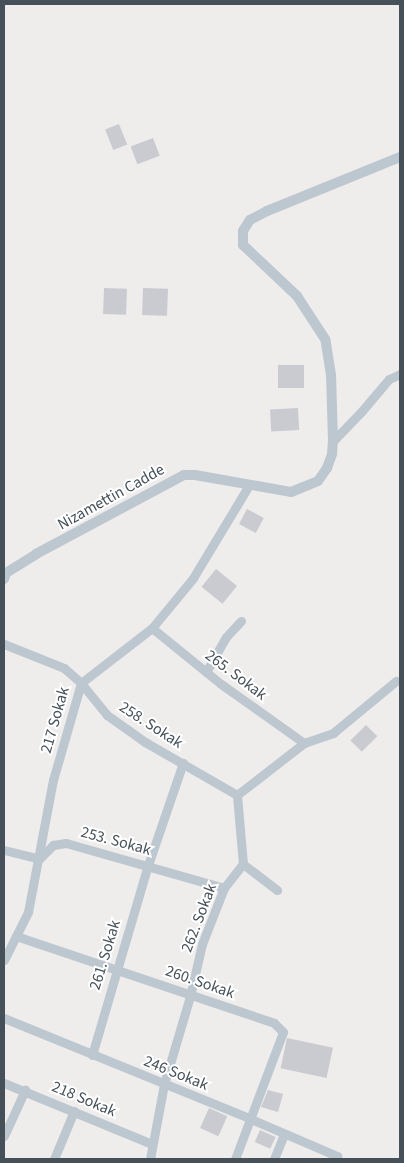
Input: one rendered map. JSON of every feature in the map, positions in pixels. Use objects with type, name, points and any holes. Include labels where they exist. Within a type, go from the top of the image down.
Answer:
[{"type":"street","name":"Nizamettin Cadde","points":[[4,579],[6,573],[36,554],[177,478],[195,475],[292,492],[318,481],[327,468],[332,454],[333,441],[331,375],[325,339],[297,296],[243,245],[243,231],[250,220],[267,211],[400,157]]},
{"type":"street","points":[[333,441],[389,379],[400,374]]},
{"type":"street","name":"217 Sokak","points":[[4,960],[28,912],[53,780],[81,683],[152,628],[193,578],[249,485]]},
{"type":"street","points":[[206,672],[226,637],[241,621]]},
{"type":"street","name":"265. Sokak","points":[[152,628],[206,672],[304,743]]},
{"type":"street","name":"258. Sokak","points":[[4,644],[64,668],[81,683],[107,715],[182,763],[237,794]]},
{"type":"street","points":[[277,890],[243,864],[237,794],[304,743],[334,733],[396,681]]},
{"type":"street","name":"261. Sokak","points":[[92,1055],[116,968],[182,763]]},
{"type":"street","name":"253. Sokak","points":[[39,859],[53,845],[66,843],[224,888]]},
{"type":"street","points":[[4,850],[39,859]]},
{"type":"street","name":"262. Sokak","points":[[150,1159],[164,1084],[190,996],[202,944],[224,888],[243,864]]},
{"type":"street","name":"260. Sokak","points":[[16,936],[116,968],[190,996],[274,1023],[282,1032],[251,1119]]},
{"type":"street","name":"246 Sokak","points":[[4,1018],[251,1119],[336,1157]]},
{"type":"street","name":"218 Sokak","points":[[4,1083],[25,1090],[152,1144]]},
{"type":"street","points":[[4,1136],[25,1090]]},
{"type":"street","points":[[54,1159],[74,1111]]},
{"type":"street","points":[[235,1159],[251,1119]]},
{"type":"street","points":[[274,1159],[284,1134]]},
{"type":"building","points":[[119,124],[127,144],[113,150],[105,130]]},
{"type":"building","points":[[153,138],[160,156],[137,164],[131,147]]},
{"type":"building","points":[[104,288],[127,289],[126,315],[103,314]]},
{"type":"building","points":[[143,288],[168,289],[167,316],[142,315]]},
{"type":"building","points":[[278,365],[304,365],[304,388],[278,388]]},
{"type":"building","points":[[298,408],[299,430],[271,431],[270,409]]},
{"type":"building","points":[[247,509],[264,518],[256,533],[239,524]]},
{"type":"building","points":[[216,569],[237,586],[223,604],[202,587]]},
{"type":"building","points":[[366,725],[377,736],[362,752],[350,741]]},
{"type":"building","points":[[287,1038],[333,1048],[327,1078],[281,1068]]},
{"type":"building","points":[[268,1090],[283,1094],[278,1112],[261,1107]]},
{"type":"building","points":[[209,1108],[227,1116],[218,1136],[200,1128]]},
{"type":"building","points":[[260,1130],[276,1137],[270,1149],[255,1142]]}]
